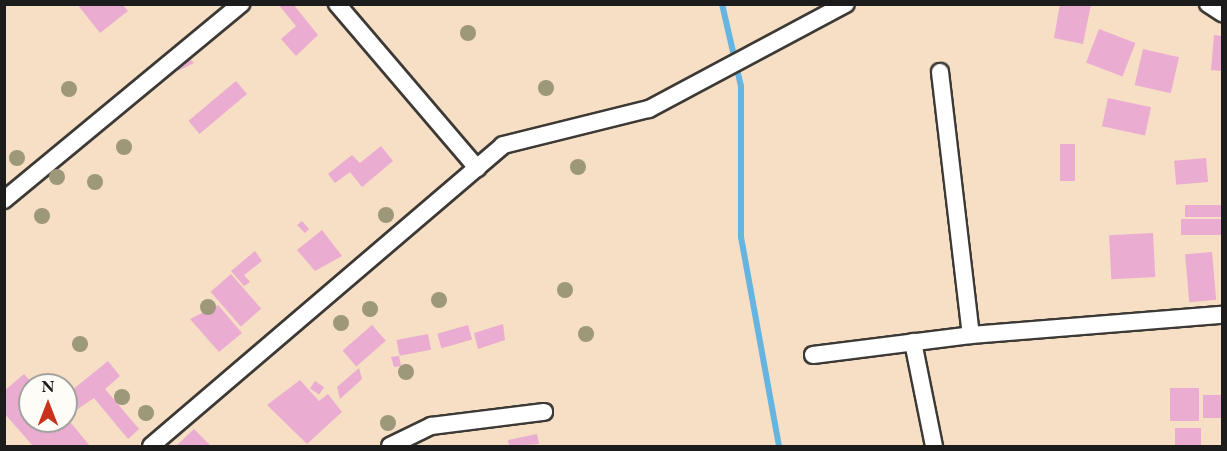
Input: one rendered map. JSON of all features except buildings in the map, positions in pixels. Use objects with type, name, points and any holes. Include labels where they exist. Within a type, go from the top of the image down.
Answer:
[{"type":"street","points":[[4,200],[242,4]]},
{"type":"street","points":[[337,4],[477,168]]},
{"type":"street","points":[[151,447],[477,168],[519,137],[649,109],[846,4]]},
{"type":"street","points":[[1208,4],[1222,13]]},
{"type":"street","points":[[940,72],[970,335]]},
{"type":"street","points":[[813,355],[970,335],[1222,315]]},
{"type":"street","points":[[913,342],[934,447]]},
{"type":"street","points":[[390,447],[430,426],[544,412]]},
{"type":"waterway","points":[[722,4],[741,86],[741,237],[779,446]]}]
